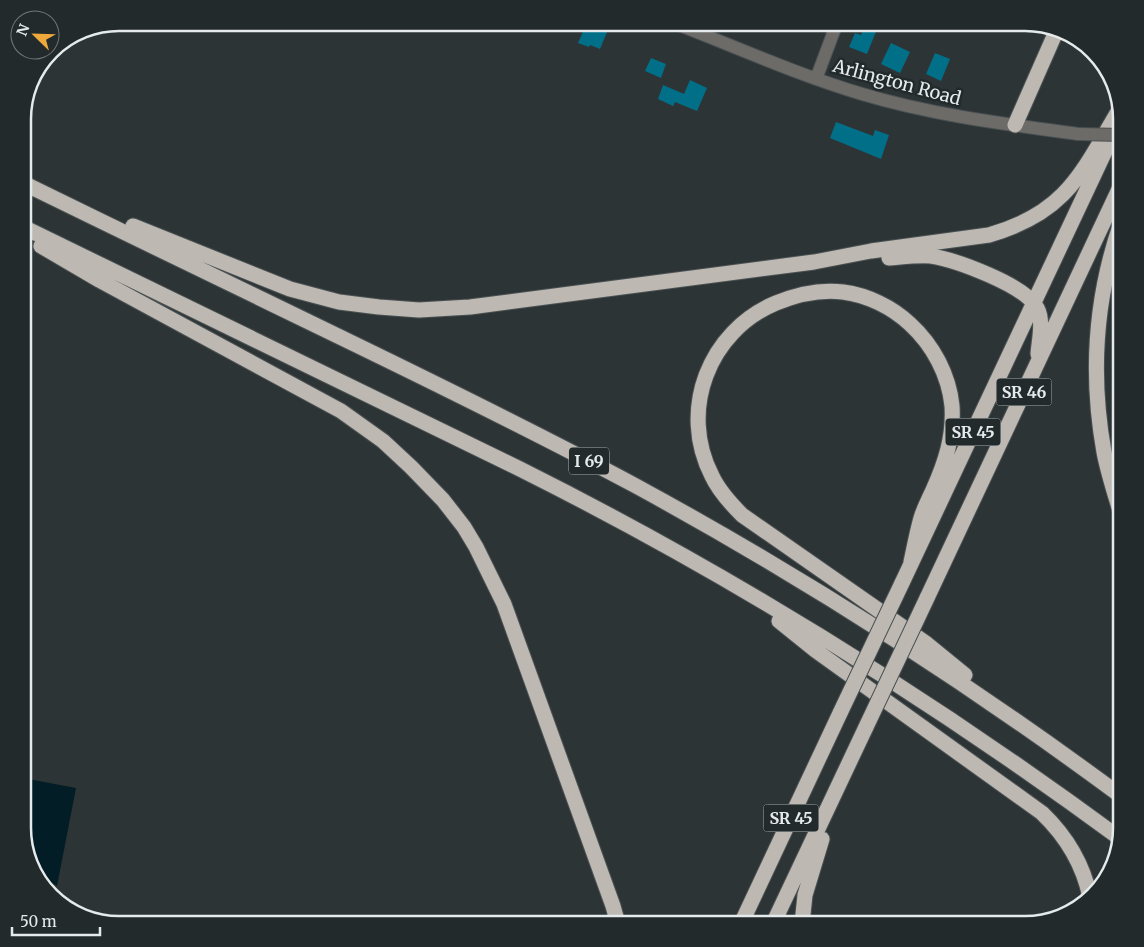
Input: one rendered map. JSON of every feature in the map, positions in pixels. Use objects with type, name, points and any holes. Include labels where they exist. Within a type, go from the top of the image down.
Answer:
[{"type":"highway","points":[[1015,125],[1054,37]]},
{"type":"highway","points":[[31,185],[290,289],[339,302],[378,307],[419,310],[470,307],[814,262],[871,251],[989,235],[1026,222],[1042,213],[1065,193],[1078,178],[1113,121]]},
{"type":"highway","name":"SR 45","points":[[745,916],[1113,135]]},
{"type":"highway","name":"I 69","points":[[31,186],[498,414],[636,486],[750,550],[860,616],[1038,736],[1113,790]]},
{"type":"highway","name":"SR 46","points":[[777,916],[1113,204]]},
{"type":"highway","name":"I 69","points":[[31,231],[586,502],[728,581],[910,692],[1113,833]]},
{"type":"highway","points":[[31,240],[98,280],[341,411],[383,441],[442,500],[464,527],[476,547],[504,604],[616,916]]},
{"type":"highway","points":[[1113,249],[1108,263],[1098,317],[1096,375],[1097,399],[1105,454],[1113,482]]},
{"type":"highway","points":[[814,262],[915,256],[939,258],[959,263],[1010,285],[1034,302],[1040,314],[1038,363]]},
{"type":"highway","points":[[911,562],[921,517],[947,457],[951,438],[952,406],[949,390],[936,356],[926,341],[905,319],[883,305],[861,296],[836,292],[809,292],[760,310],[737,327],[726,339],[708,369],[702,388],[699,406],[700,441],[705,460],[722,493],[742,515],[926,644],[1038,736]]},
{"type":"highway","points":[[728,581],[815,650],[1042,813],[1055,825],[1074,852],[1088,889]]},
{"type":"highway","points":[[803,916],[809,881],[828,819],[856,748]]},
{"type":"street","name":"Arlington Road","points":[[696,31],[816,79],[862,94],[918,108],[951,116],[1078,134],[1113,135]]},
{"type":"street","points":[[816,79],[834,31]]},
{"type":"water","points":[[31,780],[76,788],[57,886],[51,882],[43,872],[34,850],[31,833]]},
{"type":"building","points":[[583,31],[607,32],[600,49],[578,43]]},
{"type":"building","points":[[862,31],[876,31],[867,54],[849,47],[855,33],[861,35]]},
{"type":"building","points":[[891,43],[910,52],[900,73],[881,64]]},
{"type":"building","points":[[935,53],[950,59],[941,81],[926,74]]},
{"type":"building","points":[[651,58],[666,64],[661,78],[645,71]]},
{"type":"building","points":[[690,80],[707,88],[697,111],[675,102],[673,106],[658,99],[663,85],[684,94]]},
{"type":"building","points":[[836,122],[873,136],[875,130],[889,135],[881,159],[830,138]]}]
